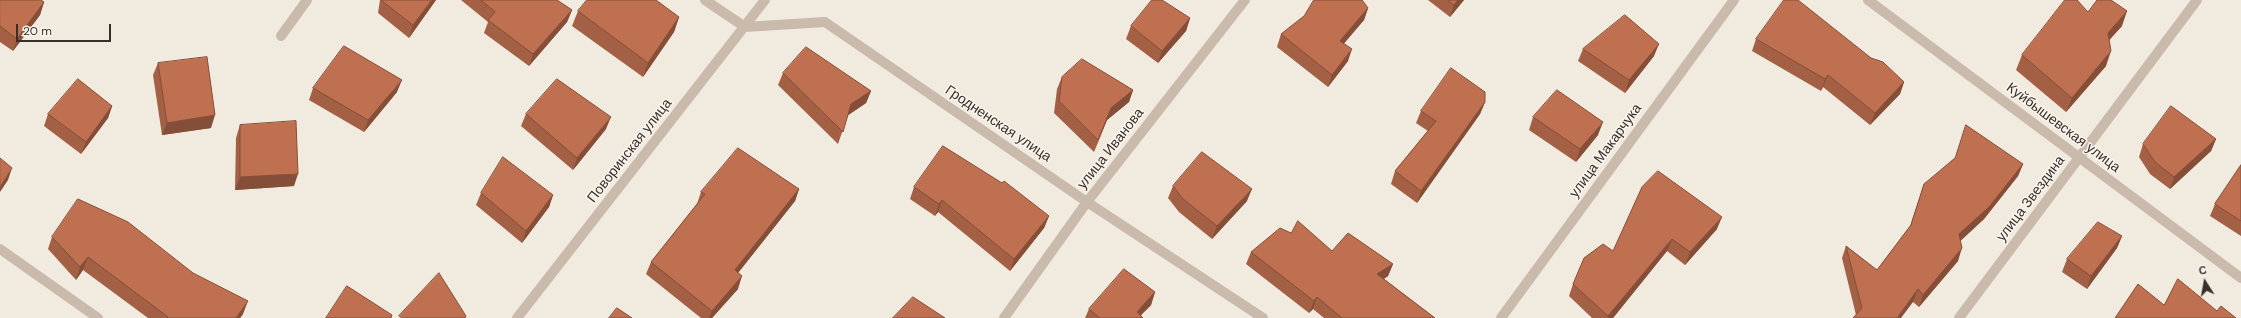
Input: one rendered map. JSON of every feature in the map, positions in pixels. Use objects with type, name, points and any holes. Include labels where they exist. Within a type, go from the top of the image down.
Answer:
[{"type":"street","points":[[281,36],[307,0]]},
{"type":"street","points":[[704,0],[745,27]]},
{"type":"street","name":"Поворинская улица","points":[[517,318],[765,0]]},
{"type":"street","name":"улица Иванова","points":[[1004,318],[1087,202],[1245,0]]},
{"type":"street","name":"улица Макарчука","points":[[1501,318],[1734,0]]},
{"type":"street","name":"Куйбышевская улица","points":[[1868,0],[2079,159],[2241,278]]},
{"type":"street","name":"улица Звездина","points":[[1959,318],[2079,159],[2196,0]]},
{"type":"street","name":"Гродненская улица","points":[[745,27],[826,22],[1087,202],[1264,318]]},
{"type":"street","points":[[0,249],[98,318]]},
{"type":"building","points":[[0,0],[41,0],[44,2],[17,39],[0,26]]},
{"type":"building","points":[[382,0],[432,0],[413,25]]},
{"type":"building","points":[[481,0],[557,0],[572,10],[533,54],[488,20],[495,12]]},
{"type":"building","points":[[587,0],[656,0],[679,17],[648,63],[578,11]]},
{"type":"building","points":[[1152,0],[1162,0],[1190,18],[1162,51],[1131,26]]},
{"type":"building","points":[[1314,0],[1362,0],[1368,8],[1340,41],[1352,49],[1332,75],[1281,34],[1304,16]]},
{"type":"building","points":[[1448,0],[1458,0],[1454,5]]},
{"type":"building","points":[[1784,0],[1798,0],[1871,58],[1883,62],[1904,82],[1875,113],[1828,75],[1825,79],[1756,39]]},
{"type":"building","points":[[2065,0],[2077,0],[2088,12],[2097,0],[2111,0],[2127,11],[2108,33],[2111,51],[2072,98],[2022,55]]},
{"type":"building","points":[[1625,15],[1659,44],[1629,80],[1583,49]]},
{"type":"building","points":[[344,46],[402,80],[368,120],[313,88]]},
{"type":"building","points":[[806,47],[871,91],[851,104],[843,132],[783,73]]},
{"type":"building","points":[[207,57],[215,115],[167,123],[158,63]]},
{"type":"building","points":[[1082,59],[1133,90],[1111,108],[1098,140],[1059,101],[1062,77]]},
{"type":"building","points":[[1451,68],[1485,92],[1485,102],[1421,191],[1395,171],[1436,121],[1421,111]]},
{"type":"building","points":[[78,79],[112,106],[86,142],[48,114]]},
{"type":"building","points":[[557,79],[611,117],[577,158],[526,114]]},
{"type":"building","points":[[1557,90],[1603,122],[1580,149],[1533,117]]},
{"type":"building","points":[[2171,106],[2216,139],[2174,177],[2155,162],[2143,144]]},
{"type":"building","points":[[296,121],[298,174],[240,177],[240,125]]},
{"type":"building","points":[[1966,125],[2023,164],[1989,207],[1959,234],[1962,248],[1923,295],[1918,289],[1897,318],[1853,318],[1862,308],[1846,246],[1877,270],[1911,225],[1924,184],[1955,158]]},
{"type":"building","points":[[943,146],[1002,183],[1004,181],[1049,216],[1014,259],[942,200],[939,204],[914,187]]},
{"type":"building","points":[[738,148],[799,189],[735,270],[742,276],[712,311],[651,262],[705,194],[701,192]]},
{"type":"building","points":[[1202,152],[1252,189],[1217,226],[1183,199],[1173,186]]},
{"type":"building","points":[[503,157],[553,195],[526,231],[481,193]]},
{"type":"building","points":[[0,158],[12,168],[0,187]]},
{"type":"building","points":[[2241,165],[2241,221],[2215,204]]},
{"type":"building","points":[[1658,171],[1722,217],[1690,252],[1672,239],[1608,316],[1573,284],[1584,258],[1603,244],[1613,251],[1642,187]]},
{"type":"building","points":[[78,199],[128,222],[193,273],[248,301],[236,318],[166,318],[168,317],[88,257],[80,267],[52,237]]},
{"type":"building","points":[[1298,221],[1332,251],[1348,233],[1393,264],[1377,274],[1435,318],[1342,318],[1317,297],[1314,301],[1251,252],[1280,228],[1291,233]]},
{"type":"building","points":[[2098,222],[2122,236],[2091,276],[2067,259]]},
{"type":"building","points":[[1124,269],[1155,292],[1137,312],[1143,318],[1100,318],[1089,309]]},
{"type":"building","points":[[439,273],[466,316],[465,318],[402,318],[399,316]]},
{"type":"building","points":[[2178,279],[2217,311],[2221,306],[2236,318],[2115,318],[2138,284],[2164,305]]},
{"type":"building","points":[[347,286],[392,315],[391,318],[326,318]]},
{"type":"building","points":[[913,297],[945,318],[893,318]]},
{"type":"building","points":[[617,308],[632,318],[609,318]]}]
